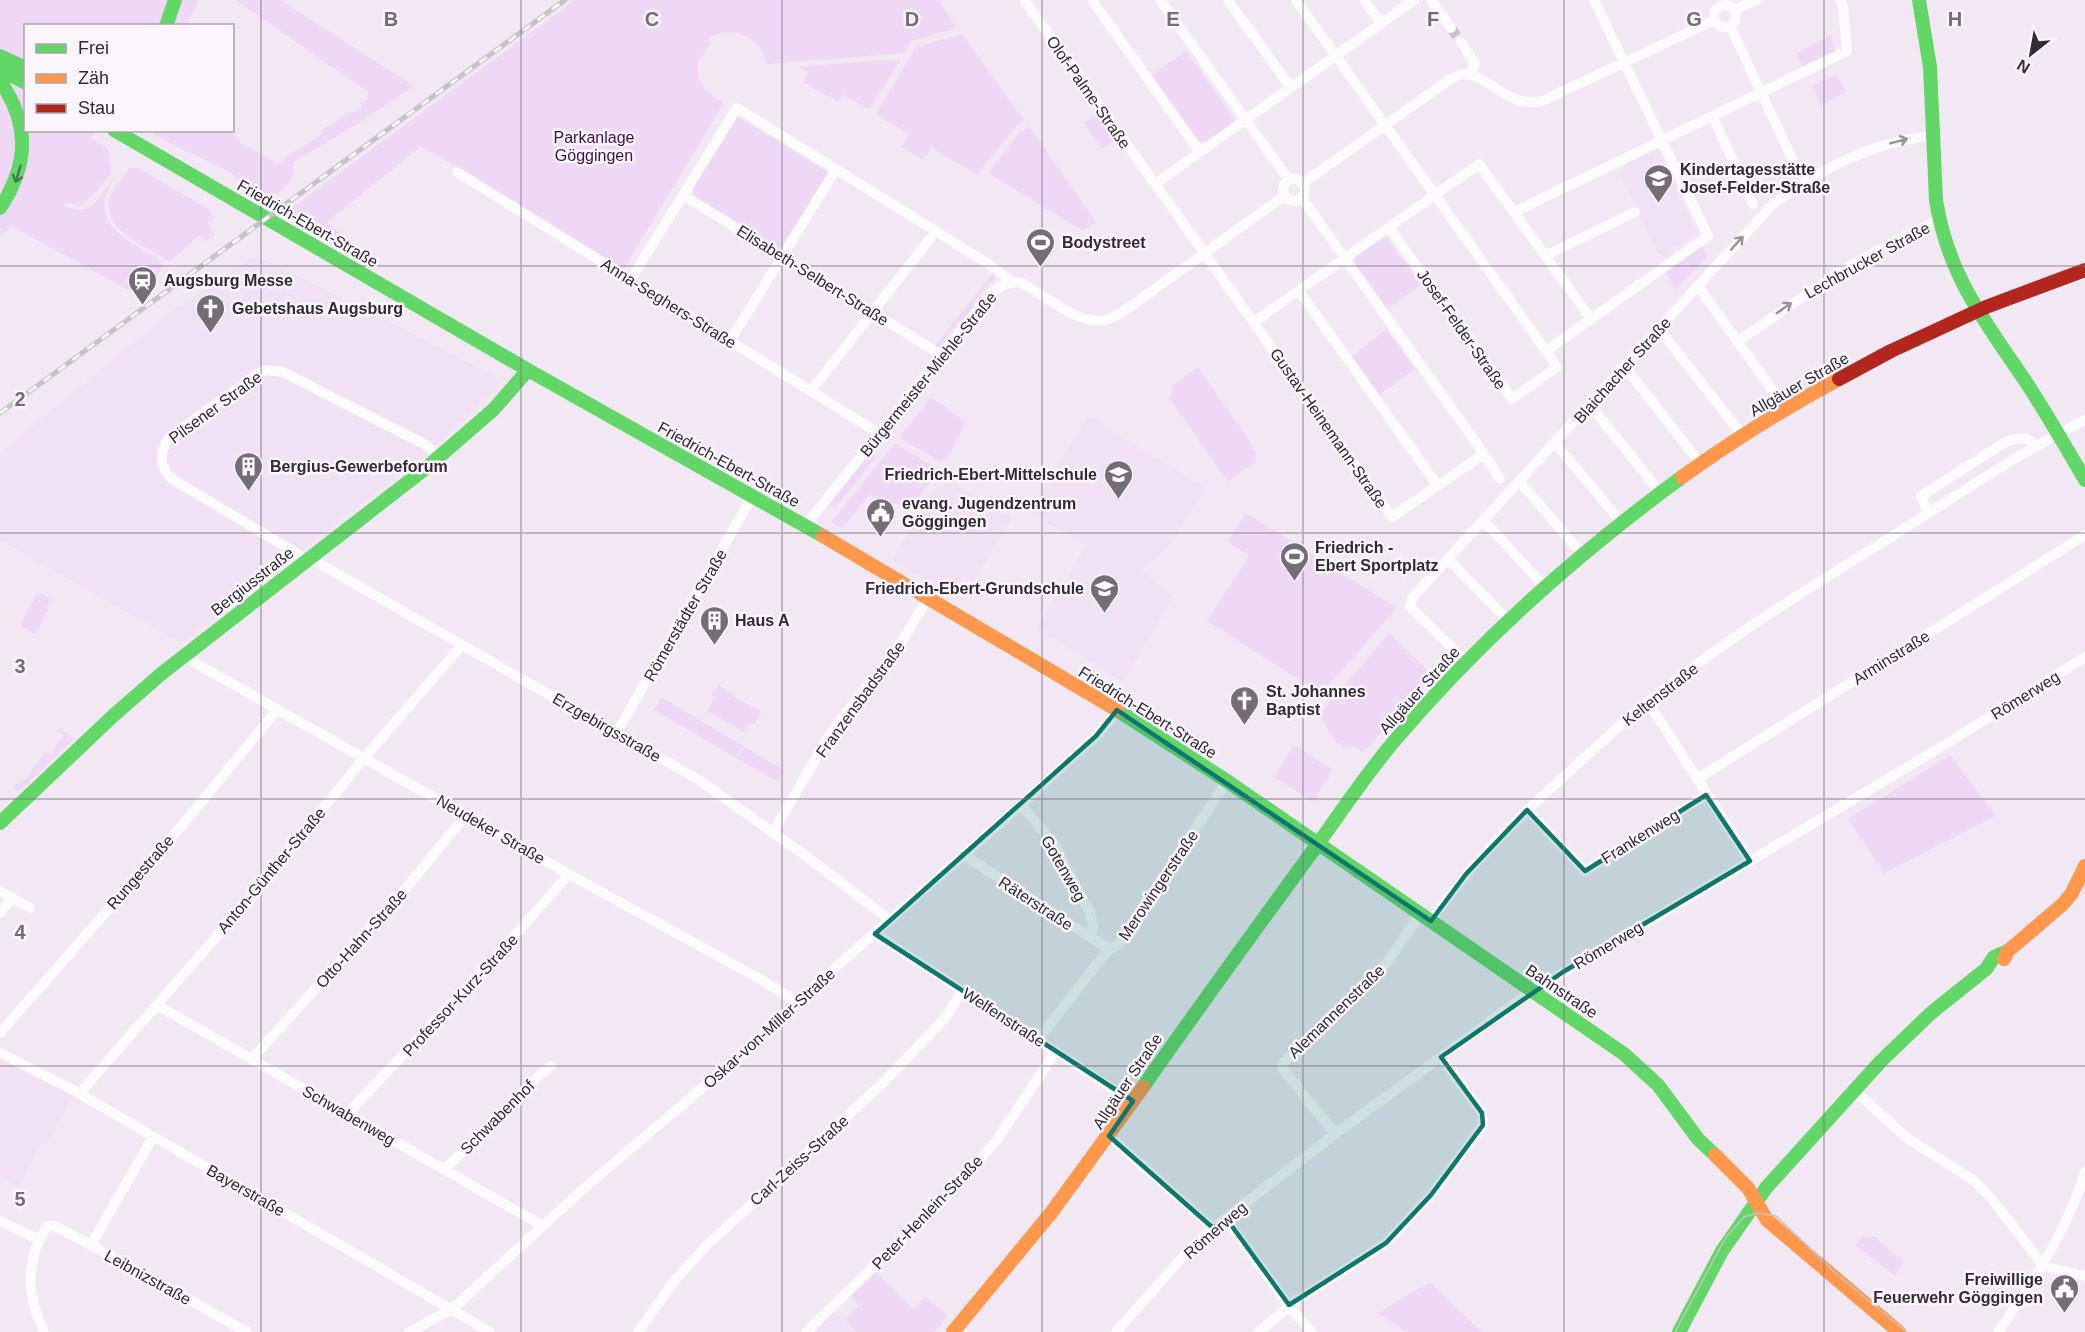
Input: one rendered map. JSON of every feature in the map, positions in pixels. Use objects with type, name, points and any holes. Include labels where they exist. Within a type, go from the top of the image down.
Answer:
[{"type":"main road","points":[[167,24],[175,0]]},
{"type":"main road","points":[[1919,0],[1931,75],[1931,136],[1939,220],[1950,260],[1978,311],[2085,480]]},
{"type":"main road","points":[[0,56],[24,67]]},
{"type":"main road","points":[[0,56],[24,73]]},
{"type":"main road","points":[[0,70],[24,82]]},
{"type":"main road","points":[[0,81],[13,101],[23,149],[20,170],[14,187],[0,208]]},
{"type":"main road","name":"Friedrich-Ebert-Straße","points":[[117,132],[528,370],[805,526],[1117,710],[1227,781],[1317,844]]},
{"type":"main road","name":"Allgäuer Straße","points":[[953,1332],[1005,1272],[1109,1136],[1244,943],[1394,742],[1466,661],[1544,586],[1660,492],[1700,463],[1784,409],[1911,341],[1978,311],[2085,270]]},
{"type":"main road","name":"Bergiusstraße","points":[[0,823],[102,727],[183,656],[372,512],[438,458],[488,414],[528,370]]},
{"type":"main road","name":"Bahnstraße","points":[[1317,844],[1624,1054],[1658,1085],[1698,1139],[1748,1188],[1767,1220],[1899,1332]]},
{"type":"main road","points":[[1679,1332],[1722,1251],[1755,1202],[1854,1090],[1911,1032],[1986,969],[1993,968],[2004,959],[2008,951],[2045,921],[2077,890],[2085,866]]},
{"type":"street","name":"Olof-Palme-Straße","points":[[1026,0],[1205,254]]},
{"type":"street","points":[[1092,0],[1200,152]]},
{"type":"street","points":[[1160,0],[1289,180]]},
{"type":"street","points":[[1228,0],[1290,88]]},
{"type":"street","name":"Josef-Felder-Straße","points":[[1296,0],[1557,368],[1512,399],[1389,227]]},
{"type":"street","points":[[1364,0],[1381,24]]},
{"type":"street","points":[[1155,184],[1414,0]]},
{"type":"street","points":[[1431,0],[1451,28]]},
{"type":"street","points":[[1546,351],[1708,236],[1594,0]]},
{"type":"street","points":[[1734,10],[1757,0]]},
{"type":"street","points":[[1514,212],[1847,51],[1843,7],[1840,0]]},
{"type":"street","points":[[1719,3],[1728,5],[1734,10],[1735,20],[1730,26],[1721,26],[1715,20],[1715,11],[1719,3]]},
{"type":"street","points":[[1303,183],[1450,79],[1470,74],[1510,98],[1527,104],[1542,101],[1715,20]]},
{"type":"street","points":[[1730,26],[1797,169]]},
{"type":"street","points":[[1461,42],[1475,64],[1470,74]]},
{"type":"street","points":[[631,279],[737,108],[995,268],[1011,282]]},
{"type":"street","points":[[1713,117],[1753,204]]},
{"type":"street","name":"Blaichacher Straße","points":[[1466,661],[1410,607],[1412,598],[1773,204],[1805,182],[1837,165],[1897,140],[1931,136]]},
{"type":"street","points":[[1254,322],[1479,164],[1591,319]]},
{"type":"street","points":[[730,340],[836,169]]},
{"type":"street","name":"Anna-Seghers-Straße","points":[[458,172],[880,434]]},
{"type":"street","points":[[1297,179],[1303,183],[1306,190],[1302,198],[1294,201],[1284,196],[1283,188],[1289,180],[1297,179]]},
{"type":"street","name":"Elisabeth-Selbert-Straße","points":[[683,195],[943,356]]},
{"type":"street","name":"Bürgermeister-Miehle-Straße","points":[[805,526],[991,293],[999,287],[1011,282],[1019,282],[1076,316],[1089,321],[1100,321],[1117,315],[1284,196]]},
{"type":"street","points":[[1302,198],[1500,478]]},
{"type":"street","points":[[1545,256],[1635,212]]},
{"type":"street","name":"Lechbrucker Straße","points":[[1737,342],[1840,271],[1939,220]]},
{"type":"street","points":[[811,391],[936,231]]},
{"type":"street","name":"Gustav-Heinemann-Straße","points":[[1205,254],[1392,517],[1484,454]]},
{"type":"street","points":[[1698,286],[1784,409]]},
{"type":"street","points":[[1299,291],[1438,486]]},
{"type":"street","points":[[1659,329],[1743,436]]},
{"type":"street","points":[[1625,367],[1700,463]]},
{"type":"street","name":"Pilsener Straße","points":[[308,560],[172,479],[165,472],[162,459],[164,445],[169,438],[260,372],[277,370],[426,445],[438,458]]},
{"type":"street","points":[[1590,405],[1660,492]]},
{"type":"street","name":"Keltenstraße","points":[[1426,918],[1486,851],[1527,810],[1648,702],[1726,643],[1928,513],[2085,420]]},
{"type":"street","points":[[1928,513],[1921,496],[1999,446],[2010,440],[2025,438],[2038,446]]},
{"type":"street","points":[[1555,443],[1621,522]]},
{"type":"street","points":[[1520,482],[1582,554]]},
{"type":"street","name":"Römerstädter Straße","points":[[617,732],[752,497]]},
{"type":"street","points":[[1484,520],[1544,586]]},
{"type":"street","name":"Arminstraße","points":[[1697,779],[2085,535]]},
{"type":"street","points":[[1448,559],[1508,620]]},
{"type":"street","name":"Erzgebirgsstraße","points":[[308,560],[320,564],[699,780],[773,832],[890,920]]},
{"type":"street","name":"Franzensbadstraße","points":[[773,832],[830,736],[860,694],[889,662],[928,598]]},
{"type":"street","name":"Anton-Günther-Straße","points":[[80,1094],[295,844],[364,757],[462,645]]},
{"type":"street","name":"Neudeker Straße","points":[[183,656],[762,980],[798,1003]]},
{"type":"street","name":"Römerweg","points":[[1116,1332],[1190,1249],[1213,1228],[1335,1134],[1534,991],[1960,735],[2085,657]]},
{"type":"street","points":[[1648,702],[1750,861]]},
{"type":"street","name":"Rungestraße","points":[[0,1033],[183,824],[278,709]]},
{"type":"street","name":"Oskar-von-Miller-Straße","points":[[409,1332],[452,1309],[541,1225],[761,1038],[1096,736],[1117,710]]},
{"type":"street","name":"Merowingerstraße","points":[[1038,1039],[1109,949],[1118,945],[1227,781]]},
{"type":"street","name":"Frankenweg","points":[[1527,810],[1585,871],[1706,795]]},
{"type":"street","name":"Gotenweg","points":[[1021,805],[1055,845],[1090,913],[1093,926],[1091,938]]},
{"type":"street","name":"Otto-Hahn-Straße","points":[[252,1059],[399,895],[466,815]]},
{"type":"street","name":"Räterstraße","points":[[964,855],[1109,949]]},
{"type":"street","name":"Professor-Kurz-Straße","points":[[347,1114],[492,962],[569,874]]},
{"type":"street","points":[[0,891],[30,908]]},
{"type":"street","points":[[0,913],[13,898]]},
{"type":"street","name":"Alemannenstraße","points":[[1335,1134],[1282,1068],[1284,1062],[1349,1002],[1426,918]]},
{"type":"street","name":"Welfenstraße","points":[[875,934],[1133,1102]]},
{"type":"street","name":"Carl-Zeiss-Straße","points":[[638,1332],[670,1286],[706,1246],[885,1081],[945,1018],[963,990]]},
{"type":"street","name":"Schwabenweg","points":[[157,1005],[541,1225]]},
{"type":"street","name":"Peter-Henlein-Straße","points":[[806,1332],[953,1191],[997,1140],[1056,1051]]},
{"type":"street","name":"Bayerstraße","points":[[0,1053],[80,1094],[490,1332]]},
{"type":"street","points":[[1259,1332],[1289,1305],[1386,1243],[1431,1195],[1483,1125],[1482,1113],[1441,1057]]},
{"type":"street","name":"Schwabenhof","points":[[444,1170],[551,1066]]},
{"type":"street","points":[[1854,1090],[1907,1138],[1973,1180],[2042,1264],[2085,1276]]},
{"type":"street","points":[[1109,1136],[1213,1228]]},
{"type":"street","points":[[91,1245],[153,1137]]},
{"type":"street","points":[[1998,1332],[2067,1221],[2085,1172]]},
{"type":"street","points":[[1226,1218],[1289,1305],[1312,1332]]},
{"type":"street","points":[[0,1221],[5,1228],[39,1240],[31,1261],[29,1277],[33,1303],[45,1332]]},
{"type":"street","name":"Leibnizstraße","points":[[39,1240],[48,1226],[55,1226],[247,1332]]},
{"type":"highlighted area","points":[[1117,710],[1431,921],[1466,874],[1527,810],[1585,871],[1706,795],[1750,861],[1563,972],[1441,1057],[1482,1113],[1483,1125],[1431,1195],[1386,1243],[1289,1305],[1226,1218],[1213,1228],[1109,1136],[1133,1101],[875,934],[1096,736]]},
{"type":"shaded area","name":"Kindertagesstätte Josef-Felder-Straße","points":[[1652,150],[1658,150],[1697,233],[1670,249],[1674,255],[1669,258],[1657,252],[1620,173],[1625,164]]},
{"type":"shaded area","points":[[256,255],[494,376],[498,382],[496,390],[431,450],[181,643],[0,540],[0,454],[173,310]]},
{"type":"shaded area","points":[[1088,416],[1206,488],[1172,542],[1142,571],[1173,597],[1123,682],[1037,628],[1086,546],[1030,512]]},
{"type":"shaded area","points":[[943,476],[1012,518],[974,581],[963,575],[950,595],[892,559]]},
{"type":"shaded area","points":[[0,1053],[75,1091],[47,1145],[41,1143],[19,1187],[0,1177]]},
{"type":"shaded area","points":[[835,1311],[855,1332],[814,1332]]},
{"type":"green space","points":[[0,0],[197,0],[197,5],[187,24],[24,24],[24,64],[0,50]]},
{"type":"green space","points":[[236,0],[280,0],[414,86],[294,162],[292,179],[268,204],[223,168],[149,132],[229,132],[238,137],[240,143],[276,164],[282,162],[347,114],[361,109],[361,104],[367,99],[368,92]]},
{"type":"green space","name":"Parkanlage Göggingen","points":[[575,0],[938,0],[957,28],[911,41],[904,53],[767,64],[758,46],[744,35],[727,32],[708,38],[711,44],[699,61],[699,77],[708,91],[724,103],[623,270],[436,154],[420,147],[327,222],[342,235],[338,242],[286,212]]},
{"type":"green space","points":[[962,34],[1024,120],[977,175],[931,148],[924,160],[902,147],[910,135],[876,114],[916,47]]},
{"type":"green space","points":[[1832,35],[1835,51],[1802,66],[1797,53]]},
{"type":"green space","points":[[1186,51],[1235,120],[1211,140],[1201,142],[1196,140],[1151,76]]},
{"type":"green space","points":[[901,59],[869,109],[843,94],[838,102],[803,82],[808,72],[800,67]]},
{"type":"green space","points":[[1837,74],[1846,92],[1821,105],[1812,86]]},
{"type":"green space","points":[[17,86],[24,90],[24,132],[94,132],[91,139],[108,148],[111,173],[81,206],[66,203],[64,206],[73,210],[88,208],[114,176],[105,198],[104,207],[109,222],[134,245],[156,258],[163,266],[161,271],[133,292],[13,227],[0,235],[0,89]]},
{"type":"green space","points":[[1096,114],[1115,140],[1102,149],[1084,123]]},
{"type":"green space","points":[[738,117],[829,173],[782,250],[696,198],[692,187],[732,121]]},
{"type":"green space","points":[[1029,126],[1096,222],[1083,231],[988,173],[1020,132]]},
{"type":"green space","points":[[129,168],[138,168],[212,211],[211,213],[216,218],[208,223],[215,235],[206,241],[200,234],[170,262],[120,230],[109,212],[109,201],[115,187]]},
{"type":"green space","points":[[1386,236],[1420,285],[1386,310],[1353,263],[1356,256],[1381,237]]},
{"type":"green space","points":[[1702,245],[1708,256],[1675,290],[1665,270]]},
{"type":"green space","points":[[992,274],[995,276],[994,283],[990,282],[964,320],[960,320],[944,340],[945,343],[941,348],[935,346]]},
{"type":"green space","points":[[1386,329],[1415,369],[1379,395],[1352,357]]},
{"type":"green space","points":[[1198,367],[1256,451],[1255,462],[1228,482],[1170,399],[1173,385]]},
{"type":"green space","points":[[931,397],[966,422],[949,456],[941,462],[899,438]]},
{"type":"green space","points":[[895,443],[940,470],[917,499],[911,502],[893,503],[870,495],[842,528],[831,522]]},
{"type":"green space","points":[[875,454],[877,456],[835,508],[830,504],[869,455],[872,457]]},
{"type":"green space","name":"Friedrich - Ebert Sportplatz","points":[[1246,513],[1397,608],[1321,694],[1207,621],[1249,556],[1228,542]]},
{"type":"green space","points":[[38,592],[51,599],[46,608],[48,610],[35,634],[20,625]]},
{"type":"green space","points":[[1389,633],[1432,674],[1363,753],[1356,747],[1344,748],[1335,741],[1319,715]]},
{"type":"green space","points":[[718,685],[734,697],[762,712],[754,725],[749,723],[744,732],[707,711],[715,697],[712,695]]},
{"type":"green space","points":[[661,697],[785,771],[778,782],[654,710]]},
{"type":"green space","points":[[60,728],[74,739],[18,793],[12,787],[27,777],[45,752],[50,755],[63,735],[57,731]]},
{"type":"green space","points":[[1294,745],[1333,770],[1313,802],[1274,777]]},
{"type":"green space","points":[[1950,755],[1996,816],[1884,873],[1848,819]]},
{"type":"green space","points":[[1862,1237],[1875,1237],[1904,1262],[1895,1276],[1856,1245]]},
{"type":"green space","points":[[876,1272],[914,1309],[925,1296],[948,1316],[934,1332],[857,1332],[845,1320],[859,1306],[851,1296]]},
{"type":"green space","points":[[1430,1282],[1482,1332],[1406,1332],[1378,1313]]},
{"type":"tunnel","points":[[1451,28],[1461,42]]},
{"type":"tram line","points":[[1675,1332],[1726,1237],[1744,1217],[1757,1213],[1776,1216],[1840,1277],[1907,1332]]},
{"type":"railway","points":[[0,413],[565,0]]},
{"type":"traffic: fast","points":[[167,24],[175,0]]},
{"type":"traffic: fast","points":[[1919,0],[1930,67],[1936,200],[1949,252],[1982,317],[2026,382],[2085,480]]},
{"type":"traffic: fast","points":[[0,56],[24,67]]},
{"type":"traffic: fast","points":[[0,70],[24,82]]},
{"type":"traffic: fast","points":[[0,81],[17,113],[22,144],[21,160],[16,176],[0,208]]},
{"type":"traffic: fast","points":[[117,132],[528,370],[823,536]]},
{"type":"traffic: fast","points":[[0,823],[114,715],[161,674],[426,468],[493,410],[528,370]]},
{"type":"traffic: fast","points":[[1143,1087],[1363,781],[1428,702],[1531,600],[1605,536],[1682,477]]},
{"type":"traffic: fast","points":[[1117,710],[1227,781],[1624,1054],[1658,1085],[1698,1139],[1715,1155]]},
{"type":"traffic: fast","points":[[1679,1332],[1722,1251],[1766,1188],[1881,1061],[1931,1013],[1986,969],[1994,957],[2008,951]]},
{"type":"traffic: slow","points":[[1682,477],[1759,425],[1839,379]]},
{"type":"traffic: slow","points":[[823,536],[1117,710]]},
{"type":"traffic: slow","points":[[2004,959],[2008,951],[2063,904],[2072,893],[2085,866]]},
{"type":"traffic: slow","points":[[953,1332],[1051,1213],[1143,1087]]},
{"type":"traffic: slow","points":[[1715,1155],[1748,1188],[1767,1220],[1899,1332]]},
{"type":"traffic: jam","points":[[1839,379],[1891,351],[1986,307],[2085,270]]},
{"type":"place","name":"Kindertagesstätte Josef-Felder-Straße","points":[[1659,204]]},
{"type":"place","name":"Bodystreet","points":[[1041,268]]},
{"type":"place","name":"Augsburg Messe","points":[[143,306]]},
{"type":"place","name":"Gebetshaus Augsburg","points":[[211,334]]},
{"type":"place","name":"Bergius-Gewerbeforum","points":[[249,492]]},
{"type":"place","name":"Friedrich-Ebert-Mittelschule","points":[[1118,500]]},
{"type":"place","name":"evang. Jugendzentrum Göggingen","points":[[881,538]]},
{"type":"place","name":"Friedrich - Ebert Sportplatz","points":[[1294,582]]},
{"type":"place","name":"Friedrich-Ebert-Grundschule","points":[[1105,614]]},
{"type":"place","name":"Haus A","points":[[714,646]]},
{"type":"place","name":"St. Johannes Baptist","points":[[1245,726]]},
{"type":"place","name":"Freiwillige Feuerwehr Göggingen","points":[[2064,1314]]}]
